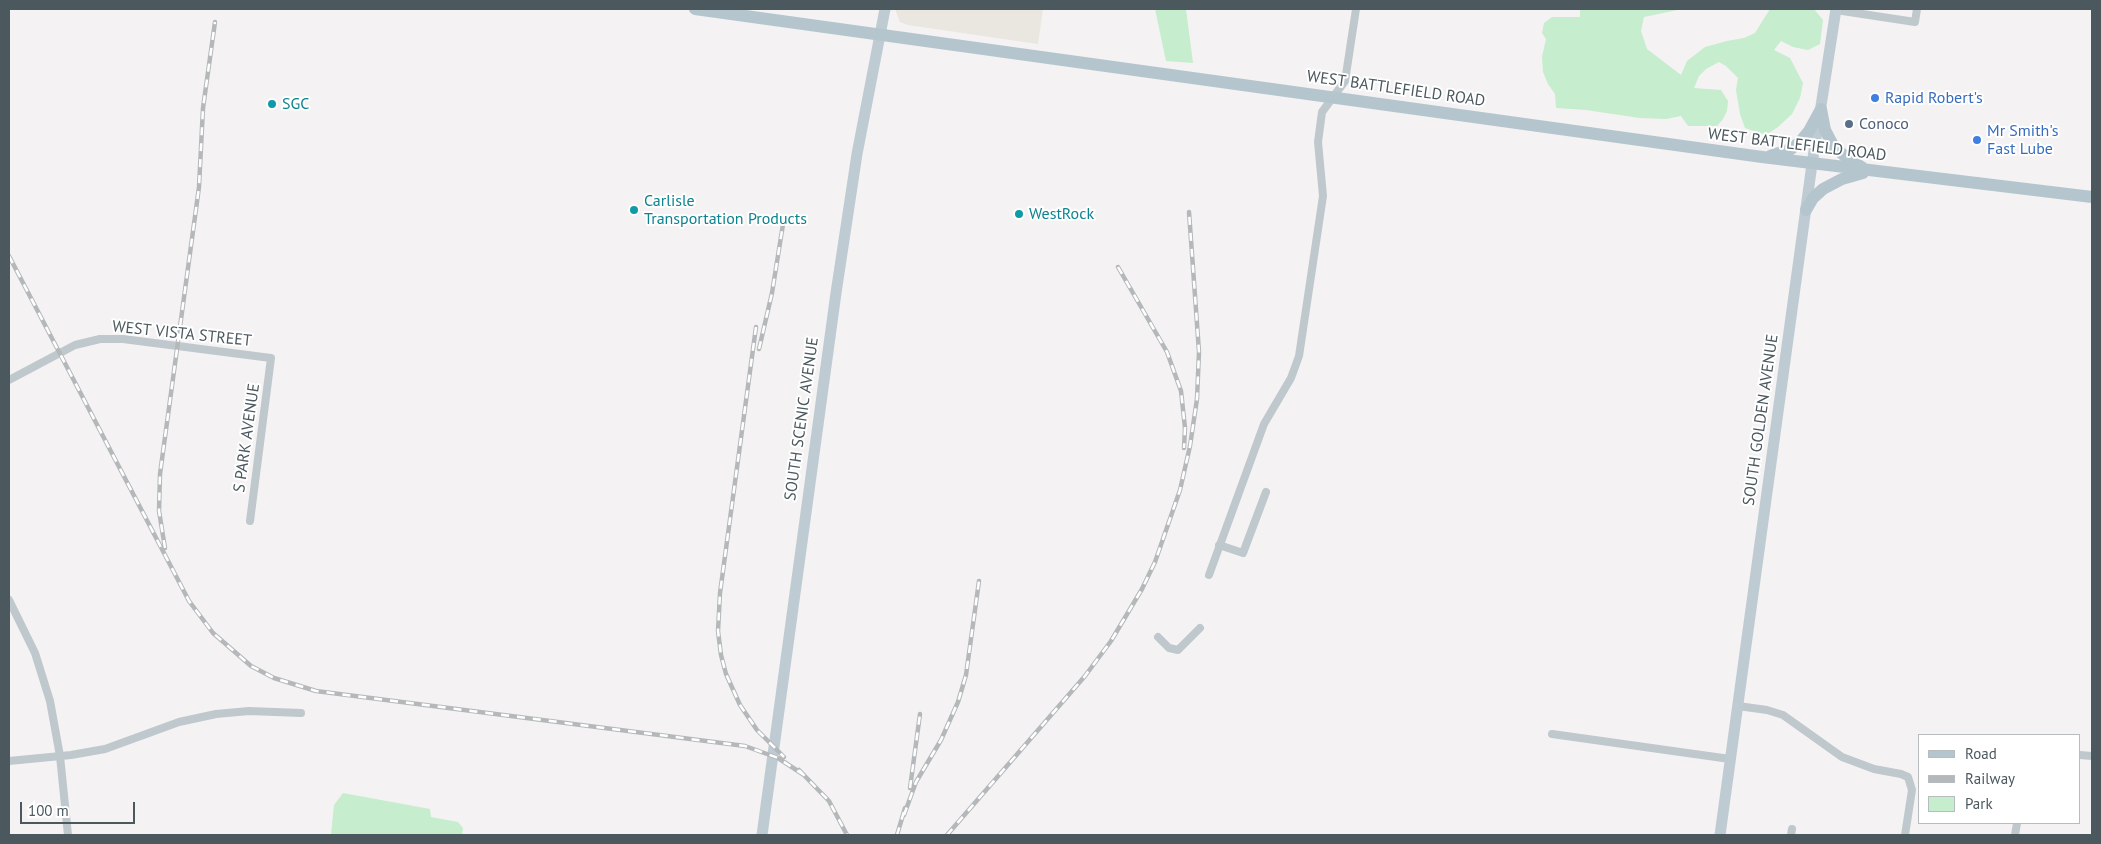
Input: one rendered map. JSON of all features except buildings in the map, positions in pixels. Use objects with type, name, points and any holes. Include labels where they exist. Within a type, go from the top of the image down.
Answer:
[{"type":"main road","name":"WEST BATTLEFIELD ROAD","points":[[695,9],[881,33],[1812,164],[2092,197]]},
{"type":"main road","points":[[1762,157],[1780,154],[1796,146],[1809,132],[1821,109]]},
{"type":"main road","points":[[1821,109],[1827,135],[1834,147],[1853,162],[1870,171]]},
{"type":"main road","points":[[1806,210],[1813,198],[1825,187],[1842,178],[1870,171]]},
{"type":"street","name":"SOUTH SCENIC AVENUE","points":[[762,835],[857,154],[885,9]]},
{"type":"street","points":[[1209,576],[1264,424],[1291,378],[1299,356],[1323,196],[1318,142],[1322,112],[1345,81],[1356,9]]},
{"type":"street","points":[[1836,10],[1915,22],[1917,9]]},
{"type":"street","name":"SOUTH GOLDEN AVENUE","points":[[1720,835],[1812,164],[1836,10]]},
{"type":"street","name":"WEST VISTA STREET","points":[[9,380],[75,346],[100,339],[123,339],[271,358]]},
{"type":"street","name":"S PARK AVENUE","points":[[250,521],[271,358]]},
{"type":"street","points":[[1220,545],[1243,554],[1266,492]]},
{"type":"street","points":[[9,600],[35,653],[50,701],[60,756],[68,835]]},
{"type":"street","points":[[1158,637],[1169,648],[1178,650],[1200,628]]},
{"type":"street","points":[[1738,706],[1767,710],[1783,715],[1842,757],[1874,769],[1905,775],[1910,780],[1912,790],[1905,835]]},
{"type":"street","points":[[9,761],[105,749],[179,722],[216,714],[249,711],[301,713]]},
{"type":"street","points":[[1552,734],[1730,759]]},
{"type":"shaded area","points":[[895,9],[1043,9],[1038,44],[908,25],[900,22]]},
{"type":"green space","points":[[1155,9],[1186,9],[1193,63],[1166,61]]},
{"type":"green space","points":[[1580,9],[1682,9],[1644,17],[1641,31],[1647,49],[1681,75],[1687,61],[1705,47],[1744,38],[1755,33],[1770,9],[1814,9],[1823,20],[1820,44],[1808,50],[1793,47],[1781,41],[1774,50],[1790,58],[1803,83],[1800,98],[1792,114],[1766,135],[1745,128],[1740,114],[1736,90],[1738,78],[1719,62],[1706,69],[1699,76],[1694,88],[1721,90],[1728,101],[1727,111],[1717,126],[1688,126],[1681,116],[1666,119],[1640,118],[1586,110],[1556,108],[1555,94],[1543,72],[1542,57],[1546,39],[1542,33],[1544,23],[1552,17],[1580,17]]},
{"type":"green space","points":[[343,793],[430,809],[431,817],[458,822],[463,828],[462,835],[331,835],[334,805]]},
{"type":"railway","points":[[165,548],[159,511],[160,474],[199,187],[203,108],[215,22]]},
{"type":"railway","points":[[947,835],[1085,676],[1111,641],[1142,589],[1155,562],[1180,490],[1190,446],[1197,399],[1199,352],[1189,212]]},
{"type":"railway","points":[[759,349],[772,293],[784,218]]},
{"type":"railway","points":[[9,256],[189,601],[213,633],[251,666],[274,678],[316,691],[745,746],[778,758],[804,775]]},
{"type":"railway","points":[[1118,267],[1167,352],[1181,391],[1185,428],[1184,448]]},
{"type":"railway","points":[[756,327],[720,593],[718,631],[726,674],[740,705],[757,730],[784,757]]},
{"type":"railway","points":[[904,815],[916,782],[941,740],[958,702],[966,675],[979,581]]},
{"type":"railway","points":[[910,788],[920,714]]},
{"type":"railway","points":[[799,770],[829,801],[847,835]]},
{"type":"railway","points":[[897,835],[905,808]]},
{"type":"place","name":"Rapid Robert's","points":[[1875,98]]},
{"type":"place","name":"SGC","points":[[272,104]]},
{"type":"place","name":"Conoco","points":[[1849,124]]},
{"type":"place","name":"Mr Smith's Fast Lube","points":[[1977,140]]},
{"type":"place","name":"Carlisle Transportation Products","points":[[634,210]]},
{"type":"place","name":"WestRock","points":[[1019,214]]}]
